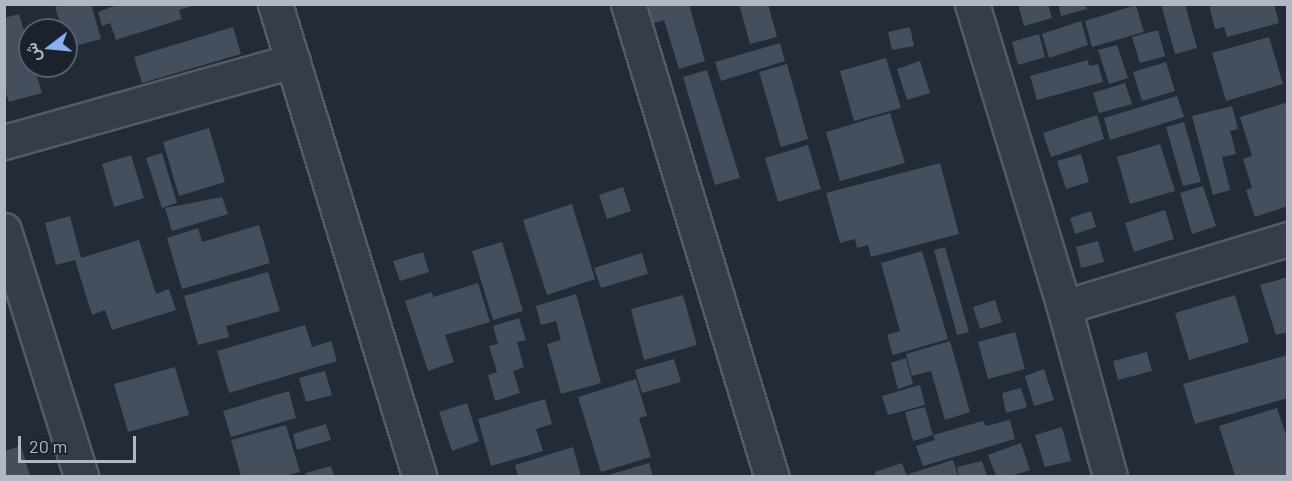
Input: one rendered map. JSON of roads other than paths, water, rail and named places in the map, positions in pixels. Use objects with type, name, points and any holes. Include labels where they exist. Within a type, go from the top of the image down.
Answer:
[{"type":"street","points":[[275,4],[419,477]]},
{"type":"street","points":[[628,4],[771,477]]},
{"type":"street","points":[[972,4],[1064,307],[1110,477]]},
{"type":"street","points":[[4,142],[293,61]]},
{"type":"street","points":[[4,230],[81,477]]},
{"type":"street","points":[[1064,307],[1287,239]]}]
